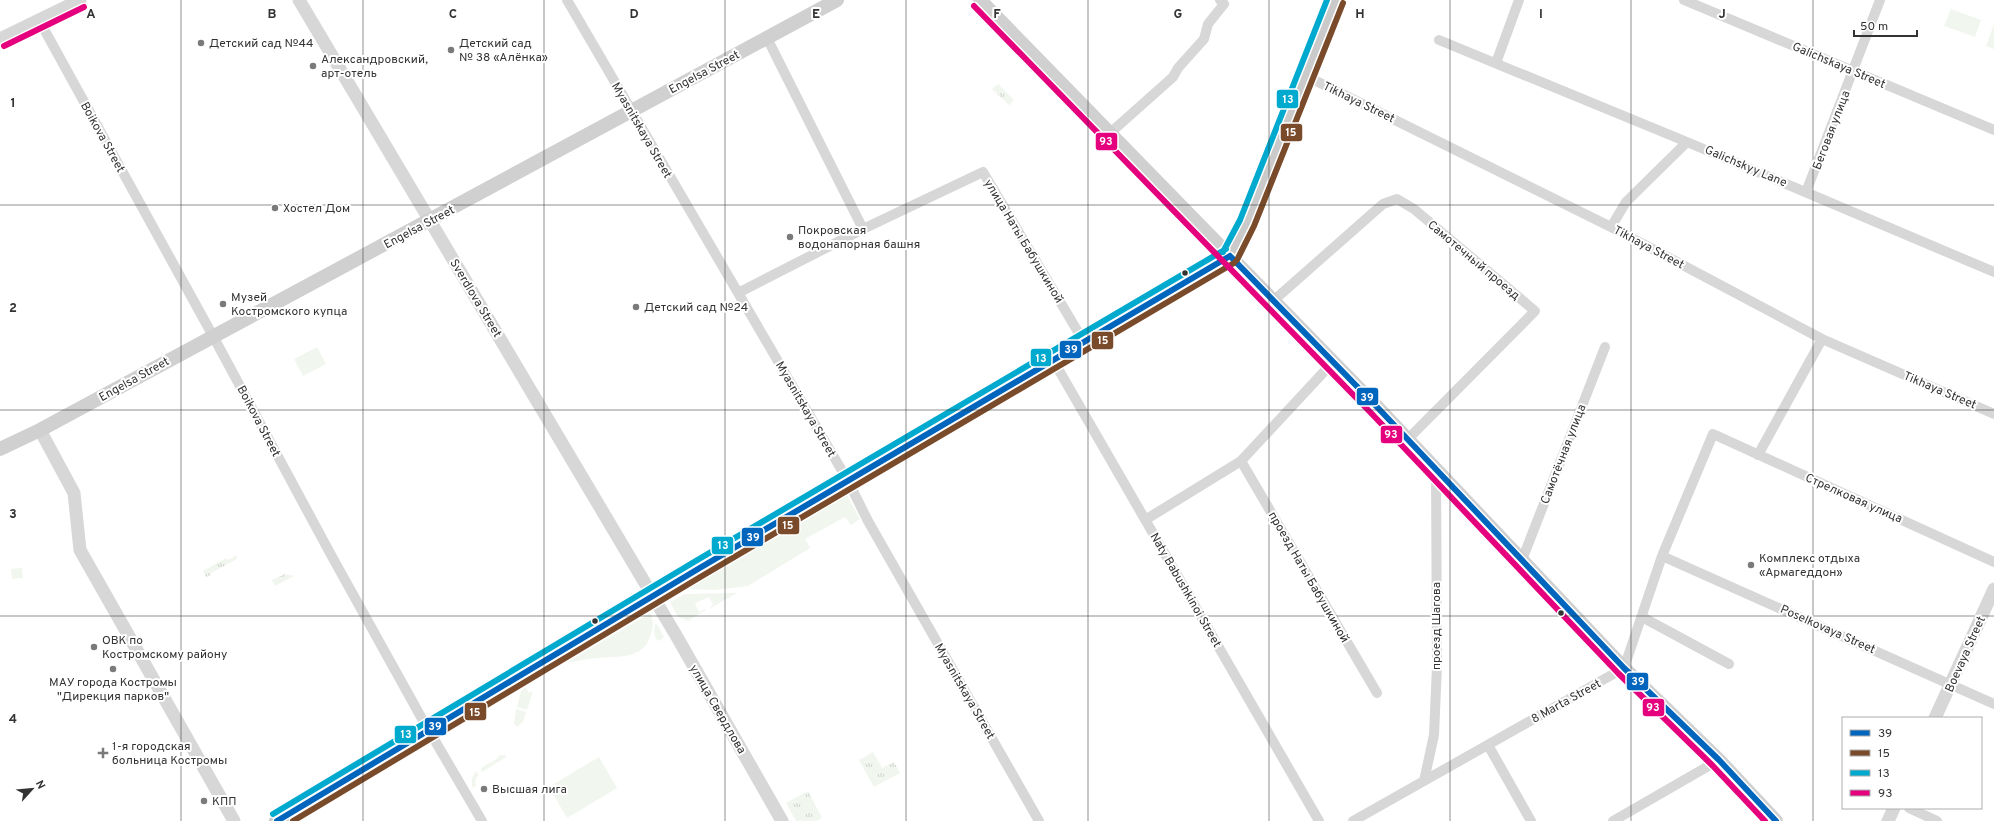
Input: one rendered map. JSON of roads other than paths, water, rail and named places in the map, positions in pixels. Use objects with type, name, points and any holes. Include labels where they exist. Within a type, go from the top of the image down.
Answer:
[{"type":"main road","name":"Engelsa Street","points":[[0,449],[40,430],[430,221],[837,0]]},
{"type":"main road","points":[[980,0],[1408,439],[1624,668],[1719,760],[1776,821]]},
{"type":"main road","points":[[277,821],[428,729],[1230,256],[1247,223],[1336,0]]},
{"type":"street","points":[[0,38],[80,0]]},
{"type":"street","name":"Sverdlova Street","points":[[299,0],[653,597]]},
{"type":"street","name":"Myasnitskaya Street","points":[[567,0],[631,112],[848,481],[868,521],[1039,821]]},
{"type":"street","points":[[1110,134],[1173,77],[1178,68],[1204,39],[1208,24],[1224,4],[1220,0]]},
{"type":"street","points":[[1496,63],[1518,0]]},
{"type":"street","name":"Galichskaya Street","points":[[1684,0],[1696,2],[1854,72],[1994,130]]},
{"type":"street","name":"Беговая улица","points":[[1806,192],[1854,72],[1880,0]]},
{"type":"street","name":"Boikova Street","points":[[39,20],[213,336],[301,500],[428,729],[482,821]]},
{"type":"street","points":[[768,38],[863,229]]},
{"type":"street","name":"Galichskyy Lane","points":[[1439,40],[1687,142],[1994,272]]},
{"type":"street","name":"Tikhaya Street","points":[[1306,76],[1611,227],[1822,339],[1994,414]]},
{"type":"street","points":[[1611,227],[1626,202],[1687,142]]},
{"type":"street","name":"улица Наты Бабушкиной","points":[[738,293],[863,229],[983,172],[1084,342]]},
{"type":"street","name":"Самотечный проезд","points":[[1273,301],[1383,204],[1397,199],[1414,209],[1535,311],[1408,439]]},
{"type":"street","points":[[1758,455],[1822,339]]},
{"type":"street","name":"Самотёчная улица","points":[[1522,560],[1605,348]]},
{"type":"street","name":"Naty Babushkinoi Street","points":[[1053,360],[1318,821]]},
{"type":"street","points":[[1145,520],[1241,461],[1333,362]]},
{"type":"street","points":[[40,430],[74,493],[80,550],[234,821]]},
{"type":"street","name":"Стрелковая улица","points":[[1662,556],[1713,434],[1994,562]]},
{"type":"street","name":"проезд Наты Бабушкиной","points":[[1241,461],[1377,693]]},
{"type":"street","name":"проезд Шагова","points":[[1424,781],[1434,735],[1435,719],[1436,469]]},
{"type":"street","points":[[1624,668],[1662,556]]},
{"type":"street","name":"Poselkovaya Street","points":[[1662,556],[1994,704]]},
{"type":"street","name":"Boevaya Street","points":[[1936,717],[1994,589]]},
{"type":"street","name":"улица Свердлова","points":[[653,597],[782,821]]},
{"type":"street","points":[[1642,617],[1729,664]]},
{"type":"street","name":"8 Marta Street","points":[[1353,821],[1624,668]]},
{"type":"street","points":[[1488,745],[1531,821]]},
{"type":"street","points":[[1613,821],[1719,760]]},
{"type":"street","points":[[1888,821],[1894,809]]},
{"type":"street","points":[[1911,809],[1937,821]]},
{"type":"place","name":"Детский сад №44","points":[[201,43]]},
{"type":"place","name":"Детский сад № 38 «Алёнка»","points":[[451,50]]},
{"type":"place","name":"Александровский, арт-отель","points":[[313,66]]},
{"type":"place","name":"Хостел Дом","points":[[275,208]]},
{"type":"place","name":"Покровская водонапорная башня","points":[[790,237]]},
{"type":"place","name":"Музей Костромского купца","points":[[223,304]]},
{"type":"place","name":"Детский сад №24","points":[[636,307]]},
{"type":"place","name":"Комплекс отдыха «Армагеддон»","points":[[1751,565]]},
{"type":"place","name":"ОВК по Костромскому району","points":[[94,647]]},
{"type":"place","name":"МАУ города Костромы \"Дирекция парков\"","points":[[113,669]]},
{"type":"place","name":"1-я городская больница Костромы","points":[[103,753]]},
{"type":"place","name":"Высшая лига","points":[[484,789]]},
{"type":"place","name":"КПП","points":[[204,801]]}]
